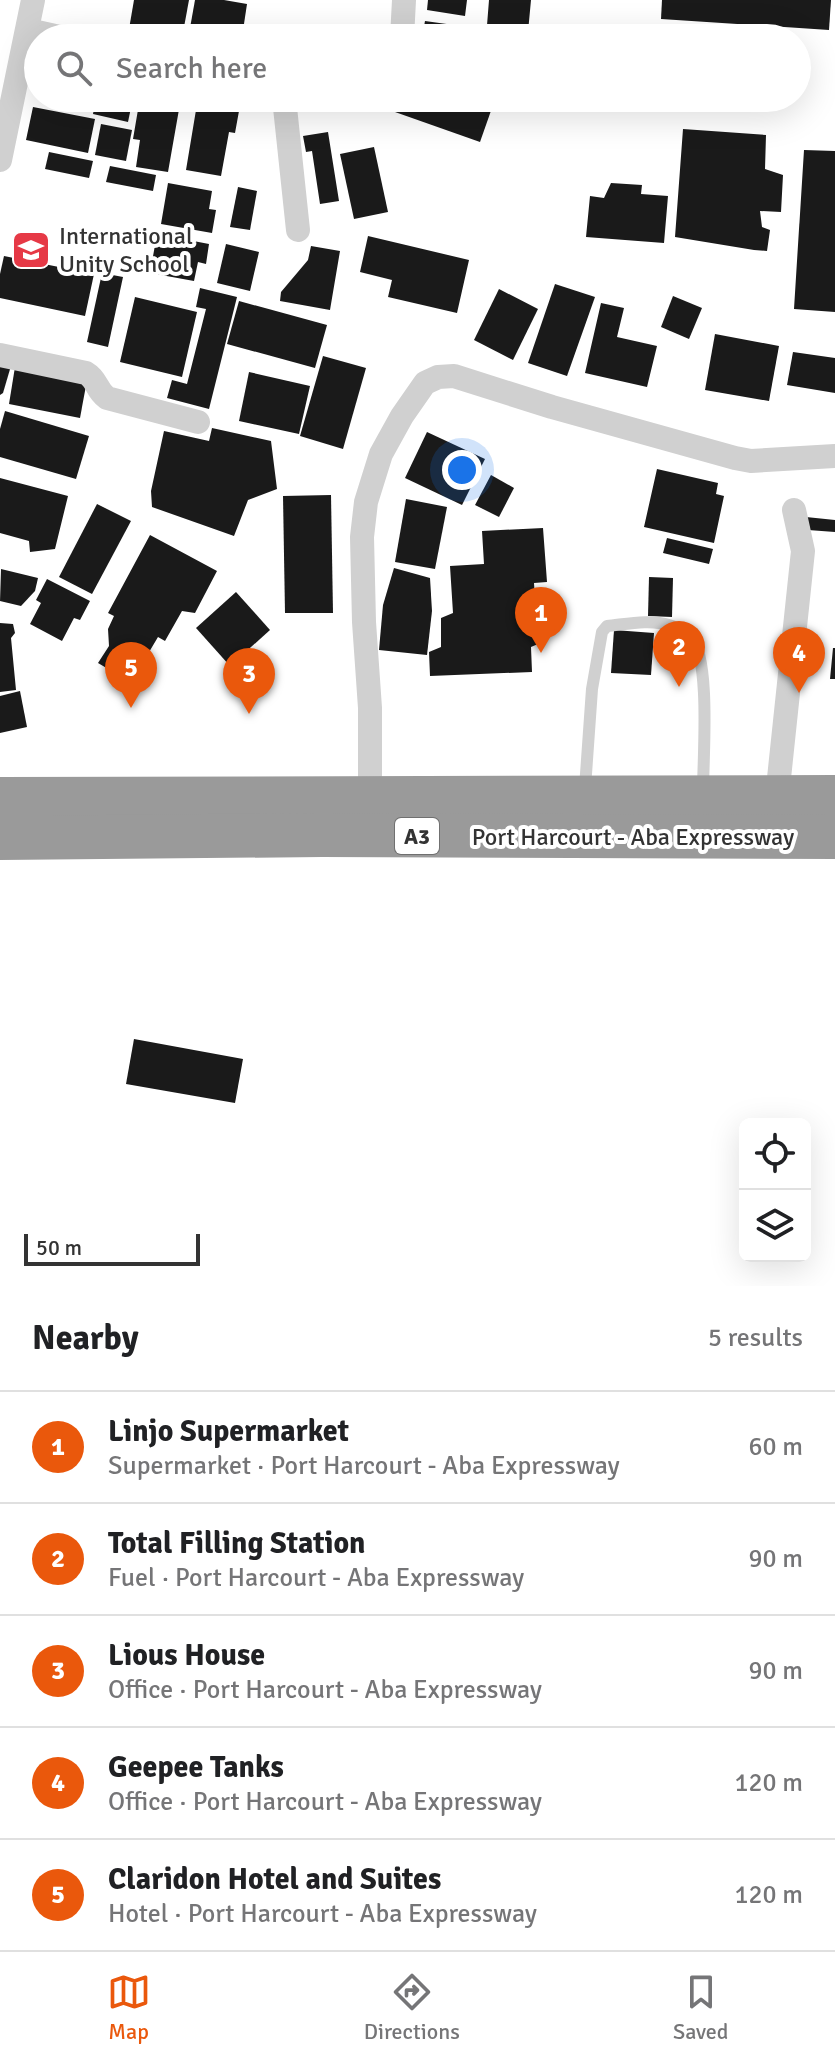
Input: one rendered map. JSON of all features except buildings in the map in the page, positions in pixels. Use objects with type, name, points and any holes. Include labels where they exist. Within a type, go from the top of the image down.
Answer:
[{"type":"highway","name":"Port Harcourt - Aba Expressway","points":[[0,799],[835,797]]},
{"type":"highway","name":"Port Harcourt - Aba Expressway","points":[[0,838],[307,835],[835,837]]},
{"type":"street","points":[[29,24],[33,0]]},
{"type":"street","points":[[403,24],[404,0]]},
{"type":"street","points":[[0,160],[24,49]]},
{"type":"street","points":[[285,112],[298,230]]},
{"type":"street","points":[[0,355],[86,373],[107,398],[198,422]]},
{"type":"street","points":[[370,798],[370,708],[362,537],[366,502],[381,454],[425,383],[438,377],[454,376],[552,407],[751,461],[835,456]]},
{"type":"street","points":[[777,797],[803,551],[794,510]]},
{"type":"lane","points":[[584,798],[592,689],[602,632],[607,626],[656,623],[668,625],[692,637],[701,657],[704,686],[702,798]]},
{"type":"place","name":"International Unity School","points":[[31,250]]},
{"type":"place","name":"Linjo Supermarket","points":[[541,653]]},
{"type":"place","name":"Total Filling Station","points":[[679,687]]},
{"type":"place","name":"Geepee Tanks","points":[[799,693]]},
{"type":"place","name":"Claridon Hotel and Suites","points":[[131,708]]},
{"type":"place","name":"Lious House","points":[[249,714]]}]
